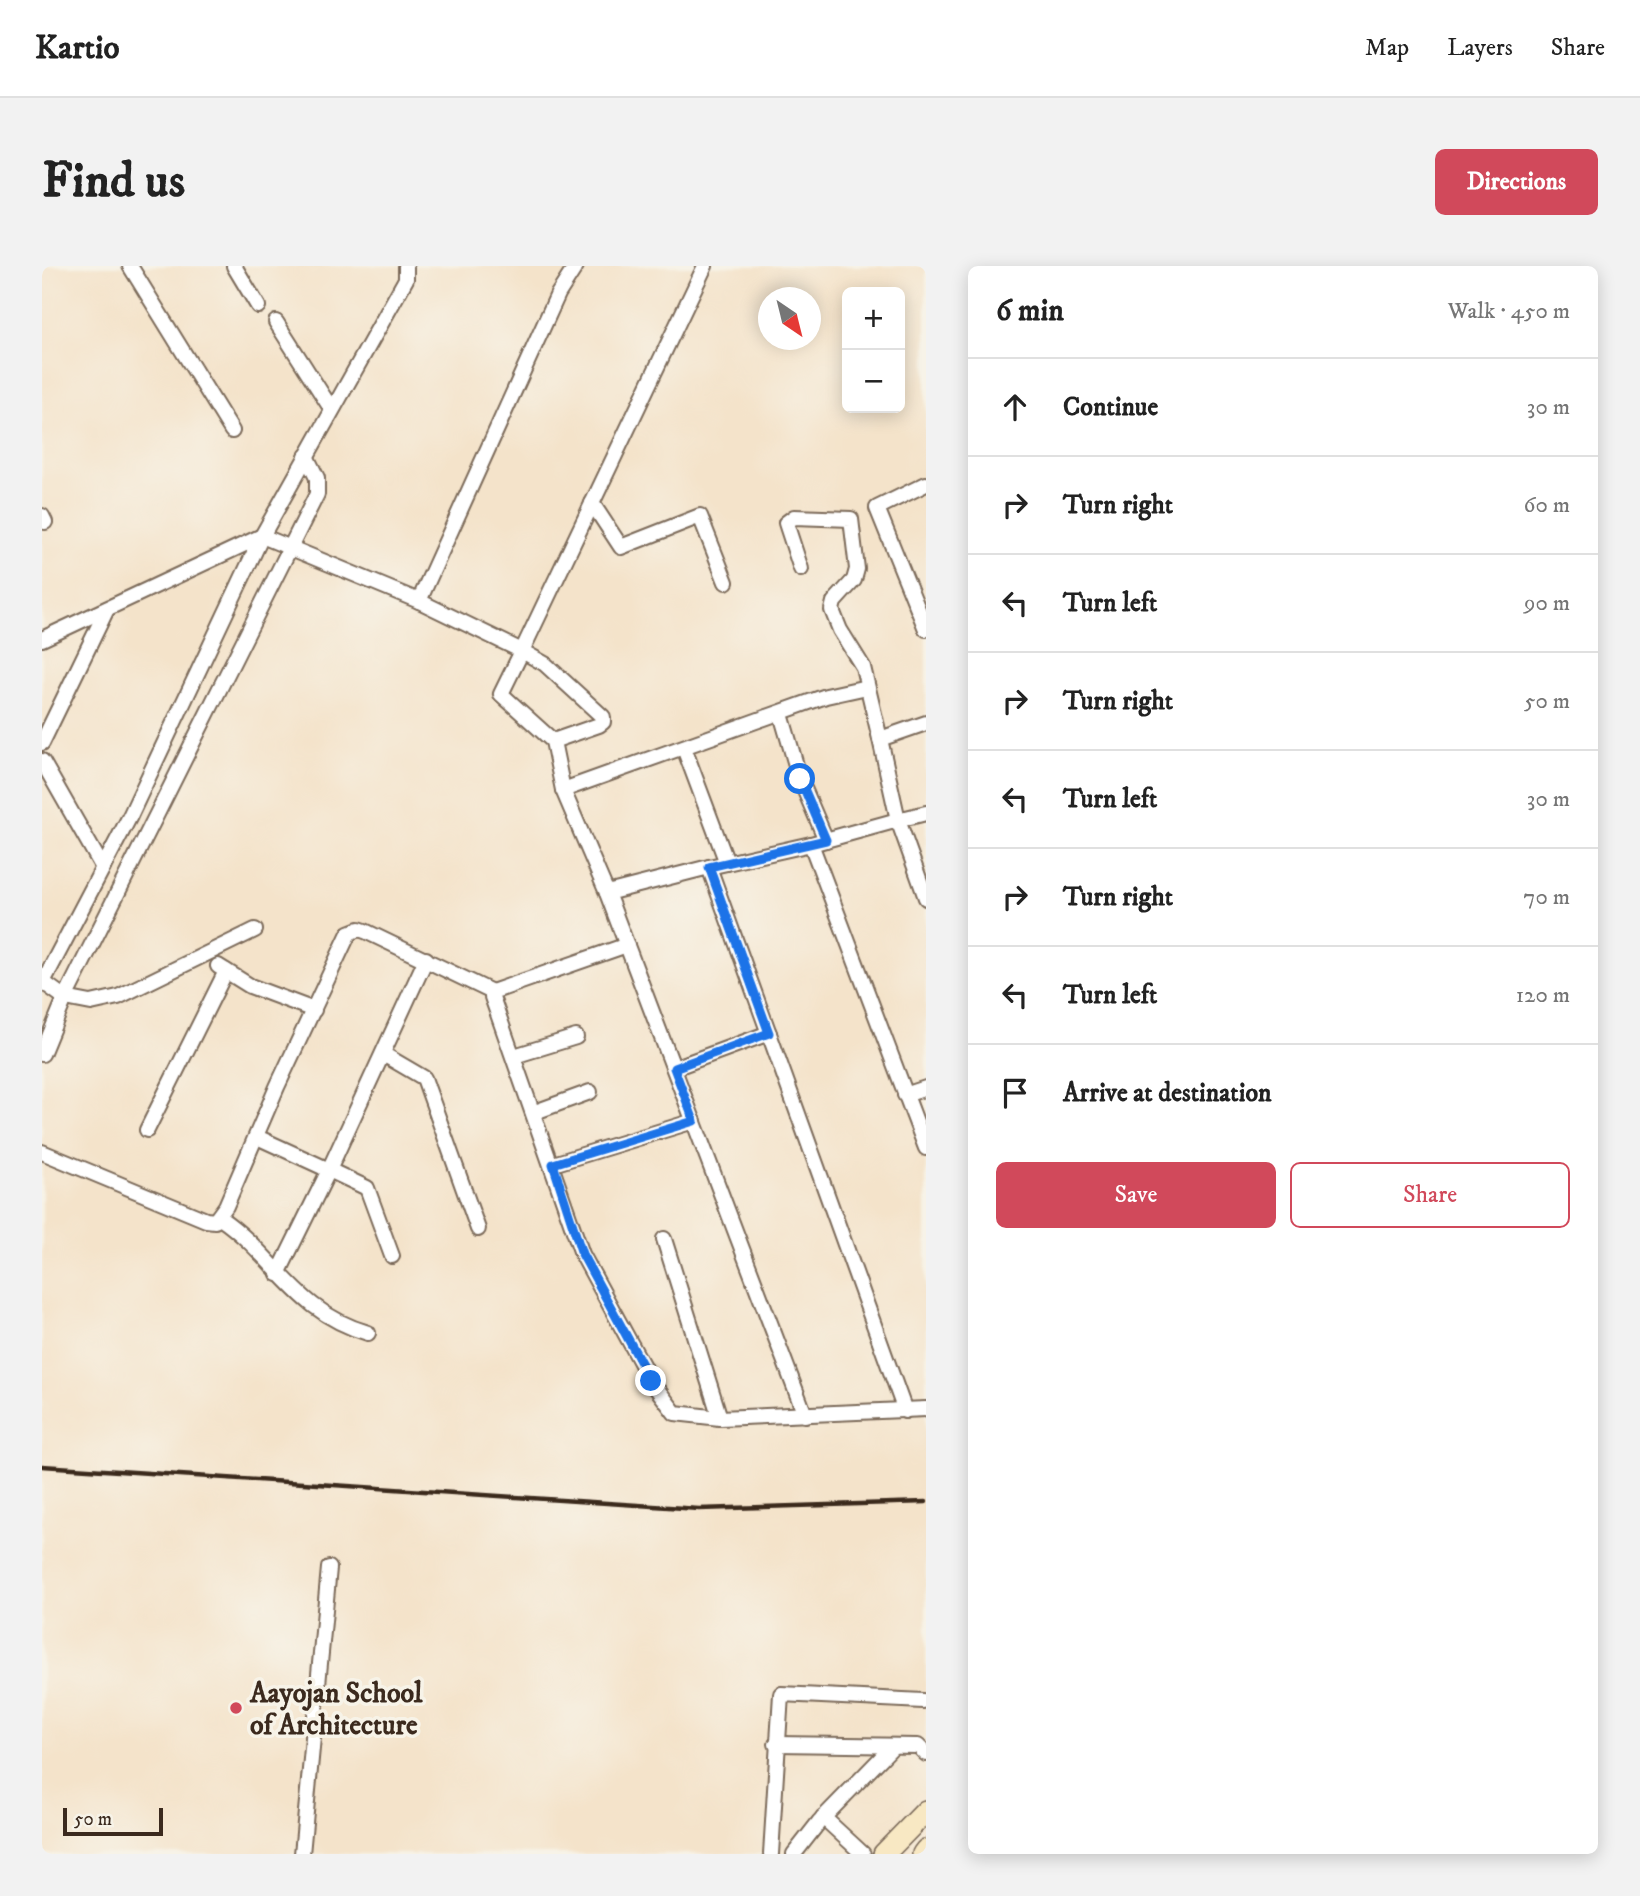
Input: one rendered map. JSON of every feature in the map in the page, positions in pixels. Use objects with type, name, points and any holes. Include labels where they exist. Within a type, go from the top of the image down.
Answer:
[{"type":"street","points":[[130,266],[232,430]]},
{"type":"street","points":[[234,266],[258,306]]},
{"type":"street","points":[[255,930],[118,997],[91,1003],[65,998],[42,982],[103,868],[262,536],[406,279],[406,266]]},
{"type":"street","points":[[419,601],[558,295],[576,266]]},
{"type":"street","points":[[701,267],[501,694],[552,741],[563,790],[607,893],[805,1415]]},
{"type":"street","points":[[276,322],[332,411]]},
{"type":"street","points":[[42,1054],[65,998],[292,549],[317,494],[317,478],[306,456]]},
{"type":"street","points":[[926,484],[877,508],[926,629]]},
{"type":"street","points":[[592,503],[621,547],[701,516],[726,582]]},
{"type":"street","points":[[801,569],[786,523],[788,520],[794,517],[851,519],[857,569],[854,580],[834,602],[832,610],[840,631],[863,667],[898,820],[926,898]]},
{"type":"street","points":[[42,639],[262,536],[419,601],[545,664],[603,716],[603,722],[599,725],[552,741]]},
{"type":"street","points":[[42,743],[107,609]]},
{"type":"street","points":[[563,790],[827,696],[867,687]]},
{"type":"street","points":[[781,714],[800,779],[826,840]]},
{"type":"street","points":[[880,739],[926,723]]},
{"type":"street","points":[[684,748],[727,863]]},
{"type":"street","points":[[42,761],[103,868]]},
{"type":"street","points":[[607,893],[926,813]]},
{"type":"street","points":[[811,844],[926,1148]]},
{"type":"street","points":[[709,867],[905,1411]]},
{"type":"street","points":[[220,1218],[345,937],[353,931],[365,931],[492,992],[627,945]]},
{"type":"street","points":[[278,1274],[426,960]]},
{"type":"street","points":[[147,1130],[222,969],[250,986],[314,1010]]},
{"type":"street","points":[[492,992],[582,1254],[662,1398],[672,1411],[681,1416],[720,1418],[926,1409]]},
{"type":"street","points":[[674,1068],[769,1033]]},
{"type":"street","points":[[514,1056],[576,1037]]},
{"type":"street","points":[[383,1054],[424,1078],[478,1229]]},
{"type":"street","points":[[905,1095],[926,1088]]},
{"type":"street","points":[[534,1112],[590,1092]]},
{"type":"street","points":[[553,1164],[694,1121]]},
{"type":"street","points":[[257,1137],[367,1188],[391,1256]]},
{"type":"street","points":[[42,1152],[206,1220],[220,1218],[242,1235],[302,1298],[342,1325],[368,1333]]},
{"type":"street","points":[[664,1239],[720,1418]]},
{"type":"street","points":[[302,1854],[329,1568]]},
{"type":"street","points":[[771,1854],[780,1695],[923,1701]]},
{"type":"street","points":[[776,1744],[918,1746],[926,1754]]},
{"type":"street","points":[[794,1854],[823,1817],[893,1746]]},
{"type":"street","points":[[884,1854],[926,1811]]},
{"type":"street","points":[[823,1817],[863,1854]]},
{"type":"railway","points":[[42,1466],[699,1509],[926,1502]]},
{"type":"place","name":"Aayojan School of Architecture","points":[[236,1708]]},
{"type":"route","points":[[651,1381],[582,1254],[553,1164],[694,1121],[674,1068],[769,1033],[709,867],[826,840],[800,779]]}]
